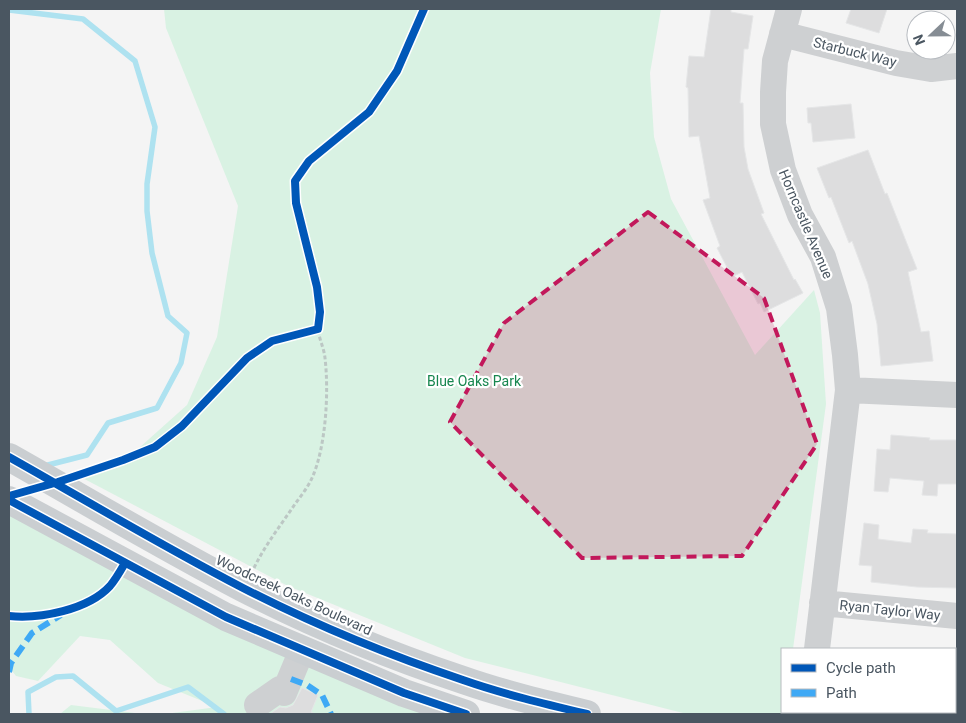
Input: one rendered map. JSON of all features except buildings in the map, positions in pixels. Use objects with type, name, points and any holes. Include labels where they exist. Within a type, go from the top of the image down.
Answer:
[{"type":"main road","name":"Woodcreek Oaks Boulevard","points":[[9,458],[244,588],[321,624],[422,666],[473,684],[531,701],[586,714]]},
{"type":"main road","points":[[9,500],[226,617],[404,693],[466,714]]},
{"type":"street","name":"Horncastle Avenue","points":[[789,9],[775,62],[773,124],[783,170],[800,215],[823,257],[839,308],[846,355],[848,390],[817,648]]},
{"type":"street","name":"Starbuck Way","points":[[782,34],[896,63],[930,69],[957,66]]},
{"type":"street","points":[[848,390],[957,395]]},
{"type":"street","name":"Ryan Taylor Way","points":[[822,603],[957,616]]},
{"type":"street","points":[[256,705],[280,689],[284,693],[302,650]]},
{"type":"path","points":[[244,588],[262,553],[311,480],[320,459],[326,400],[325,357],[316,326]]},
{"type":"highlighted area","points":[[648,212],[764,298],[817,444],[742,556],[582,558],[450,422],[504,323]]},
{"type":"green space","name":"Blue Oaks Park","points":[[164,9],[661,9],[650,73],[654,137],[671,199],[755,355],[814,290],[820,313],[826,404],[793,648],[781,648],[782,714],[687,714],[465,658],[288,586],[73,473],[139,448],[187,405],[217,337],[238,206],[166,28]]},
{"type":"green space","points":[[9,513],[424,714],[165,714],[217,707],[158,683],[110,640],[80,636],[38,681],[16,676],[9,667]]},
{"type":"green space","points":[[71,705],[143,714],[60,714]]},
{"type":"waterway","points":[[9,10],[83,19],[135,61],[155,127],[147,184],[147,211],[152,253],[168,316],[187,333],[181,363],[157,408],[108,423],[87,455],[44,466]]},
{"type":"waterway","points":[[29,714],[28,692],[56,677],[73,676],[116,711],[188,687],[224,714]]},
{"type":"marked path","points":[[9,672],[11,663],[32,633],[61,615]]},
{"type":"marked path","points":[[291,679],[307,685],[322,695],[331,714]]},
{"type":"cycle path","points":[[9,496],[58,482],[155,447],[182,426],[247,358],[272,341],[318,329],[320,312],[317,287],[296,203],[295,181],[309,161],[369,112],[397,71],[424,9]]},
{"type":"cycle path","points":[[9,457],[213,572],[269,601],[324,626],[407,660],[478,685],[524,699],[587,714]]},
{"type":"cycle path","points":[[9,500],[226,617],[404,693],[466,714]]},
{"type":"cycle path","points":[[9,616],[35,616],[77,607],[101,594],[110,586],[125,563]]}]
